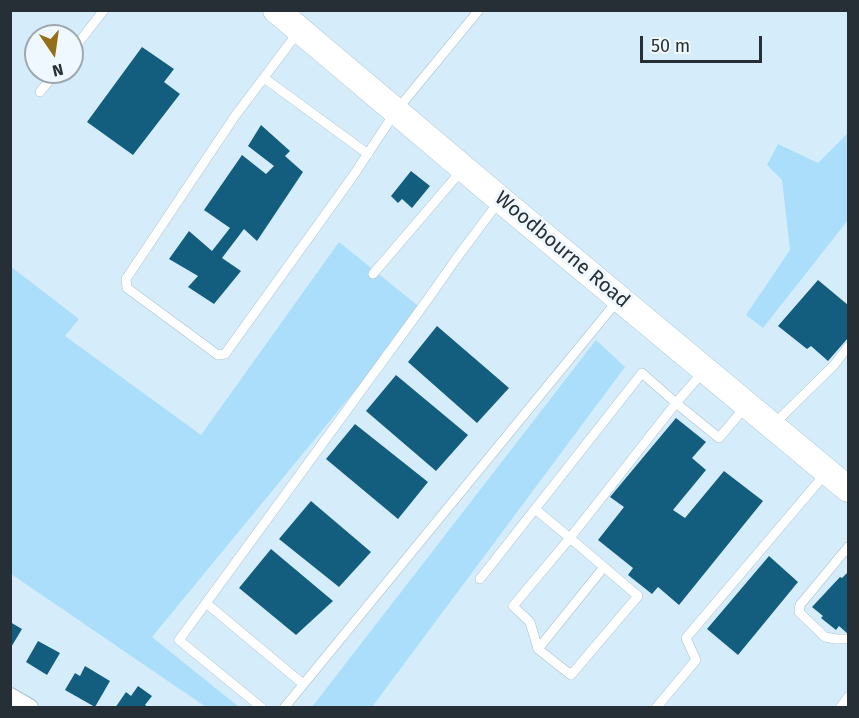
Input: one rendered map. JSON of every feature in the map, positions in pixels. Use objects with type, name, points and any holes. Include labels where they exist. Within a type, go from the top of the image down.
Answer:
[{"type":"main road","name":"Woodbourne Road","points":[[276,10],[849,489]]},
{"type":"street","points":[[10,697],[29,708]]},
{"type":"lane","points":[[84,36],[105,10]]},
{"type":"lane","points":[[300,30],[235,116],[126,279],[127,288],[219,355],[225,354],[368,154],[396,111],[479,10]]},
{"type":"lane","points":[[264,78],[368,154]]},
{"type":"lane","points":[[40,92],[46,84]]},
{"type":"lane","points":[[373,274],[464,168]]},
{"type":"lane","points":[[262,708],[179,640],[501,200]]},
{"type":"lane","points":[[284,708],[619,298]]},
{"type":"lane","points":[[773,426],[849,347]]},
{"type":"lane","points":[[535,509],[570,538],[638,596],[572,675],[538,649],[530,622],[513,606],[570,538],[676,402],[705,370]]},
{"type":"lane","points":[[480,579],[642,373],[719,438],[747,405]]},
{"type":"lane","points":[[656,708],[696,660],[686,638],[827,471]]},
{"type":"lane","points":[[849,547],[800,604],[799,612],[825,637],[849,639]]},
{"type":"lane","points":[[538,649],[604,567]]},
{"type":"lane","points":[[206,603],[303,684]]},
{"type":"lane","points":[[840,708],[849,697]]},
{"type":"shaded area","points":[[848,133],[848,220],[763,328],[746,315],[790,250],[782,180],[767,165],[778,144],[818,163]]},
{"type":"shaded area","points":[[339,242],[422,309],[152,637],[239,707],[206,707],[11,574],[10,266],[79,319],[65,336],[201,435]]},
{"type":"shaded area","points":[[596,340],[625,367],[372,707],[312,707]]},
{"type":"building","points":[[142,47],[174,69],[164,82],[180,94],[133,155],[87,122]]},
{"type":"building","points":[[261,125],[290,151],[285,156],[303,172],[257,241],[244,229],[222,258],[241,271],[214,304],[188,287],[198,276],[169,259],[189,231],[212,251],[230,228],[204,210],[242,155],[266,174],[274,166],[248,146]]},
{"type":"building","points":[[411,171],[430,186],[412,208],[402,199],[398,203],[391,196]]},
{"type":"building","points":[[818,280],[848,305],[848,338],[828,361],[811,346],[807,349],[778,326]]},
{"type":"building","points":[[437,326],[509,388],[477,423],[408,362]]},
{"type":"building","points":[[396,375],[468,435],[436,471],[366,411]]},
{"type":"building","points":[[676,418],[706,442],[692,458],[706,470],[673,510],[685,518],[724,471],[763,501],[679,605],[658,587],[652,594],[628,575],[633,568],[598,540],[624,507],[610,497]]},
{"type":"building","points":[[355,424],[428,482],[398,519],[326,459]]},
{"type":"building","points":[[311,501],[371,552],[339,587],[279,539]]},
{"type":"building","points":[[271,549],[333,601],[296,635],[239,588]]},
{"type":"building","points":[[769,556],[798,582],[738,655],[707,629]]},
{"type":"building","points":[[848,572],[848,634],[839,626],[836,630],[812,607],[840,577],[842,578]]},
{"type":"building","points":[[10,622],[22,629],[10,649]]},
{"type":"building","points":[[38,641],[60,653],[47,675],[26,662]]},
{"type":"building","points":[[85,666],[110,681],[95,707],[65,690],[75,673],[80,676]]},
{"type":"building","points":[[138,686],[152,696],[145,705],[149,708],[115,708],[126,692],[131,696]]}]
